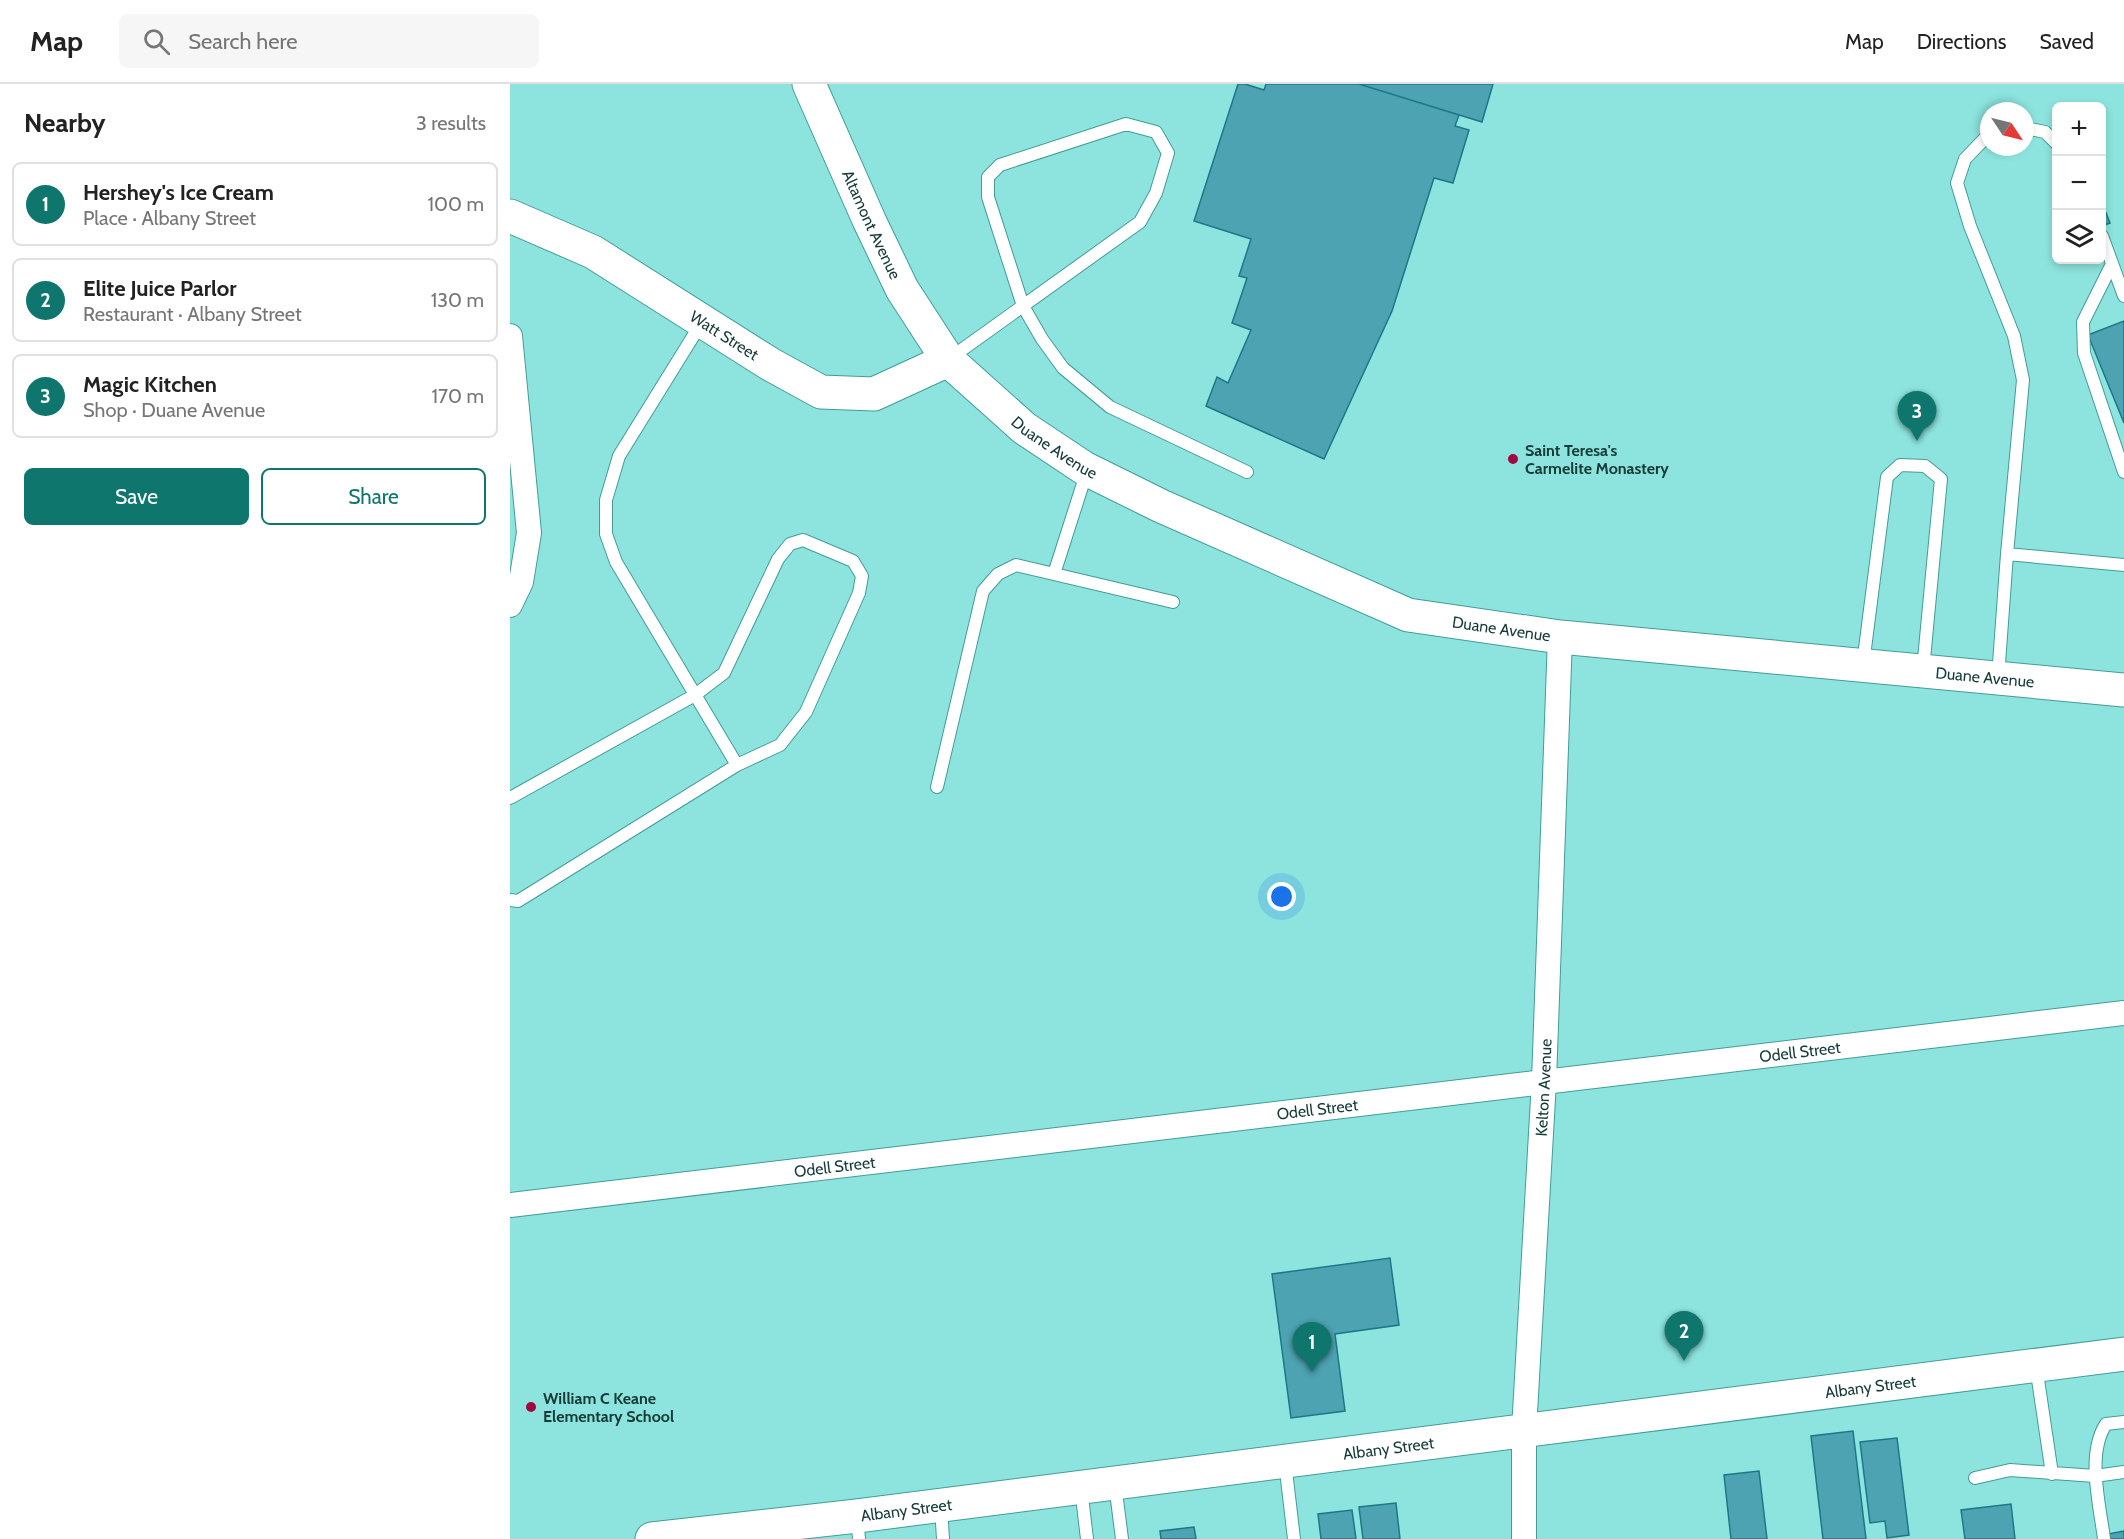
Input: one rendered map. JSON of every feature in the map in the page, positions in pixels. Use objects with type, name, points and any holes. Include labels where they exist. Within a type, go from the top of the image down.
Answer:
[{"type":"street","name":"Altamont Avenue","points":[[809,84],[869,220],[903,290],[948,360]]},
{"type":"street","name":"Watt Street","points":[[510,216],[593,252],[770,363],[821,392],[874,394],[948,360]]},
{"type":"street","points":[[510,336],[529,533],[521,582],[510,605]]},
{"type":"street","name":"Duane Avenue","points":[[948,360],[1024,428],[1088,470],[1161,506],[1408,615],[1560,636],[2124,690]]},
{"type":"street","name":"Kelton Avenue","points":[[1524,1539],[1524,1430],[1544,1081],[1560,636]]},
{"type":"street","name":"Odell Street","points":[[510,1205],[2124,1012]]},
{"type":"street","name":"Albany Street","points":[[652,1539],[858,1527],[941,1505],[2124,1354]]},
{"type":"lane","points":[[948,360],[1023,306],[1140,222],[1156,193],[1168,153],[1156,132],[1126,124],[1000,165],[988,177],[988,197],[1023,306],[1042,339],[1063,368],[1110,407],[1247,472]]},
{"type":"lane","points":[[2034,130],[2045,132],[2052,139]]},
{"type":"lane","points":[[1980,143],[1965,159],[1957,183],[1970,226],[2014,336],[2023,380],[1998,678]]},
{"type":"lane","points":[[2106,247],[2124,296]]},
{"type":"lane","points":[[2112,264],[2083,322],[2084,353],[2124,472]]},
{"type":"lane","points":[[702,321],[619,456],[606,500],[606,534],[616,562],[737,765]]},
{"type":"lane","points":[[1863,665],[1887,477],[1900,465],[1925,466],[1941,479],[1923,671]]},
{"type":"lane","points":[[1054,574],[1088,470]]},
{"type":"lane","points":[[510,798],[694,695],[724,674],[778,559],[790,544],[803,540],[853,561],[862,576],[859,592],[806,712],[780,745],[737,765],[518,901],[510,900]]},
{"type":"lane","points":[[2007,554],[2124,566]]},
{"type":"lane","points":[[937,787],[983,591],[998,574],[1016,565],[1173,602]]},
{"type":"lane","points":[[2036,1365],[2052,1474]]},
{"type":"lane","points":[[2104,1539],[2095,1476],[2100,1434],[2106,1425],[2124,1422]]},
{"type":"lane","points":[[1285,1461],[1294,1539]]},
{"type":"lane","points":[[1975,1478],[2010,1470],[2095,1476],[2124,1472]]},
{"type":"lane","points":[[1115,1483],[1122,1539]]},
{"type":"lane","points":[[1081,1487],[1087,1539]]},
{"type":"lane","points":[[941,1505],[944,1539]]},
{"type":"building","points":[[1238,84],[1264,90],[1266,84],[1359,84],[1459,115],[1455,126],[1469,130],[1453,183],[1434,178],[1392,311],[1324,459],[1206,406],[1217,377],[1228,383],[1251,330],[1232,323],[1247,278],[1239,276],[1251,239],[1194,221]]},
{"type":"building","points":[[1359,84],[1493,84],[1482,122]]},
{"type":"building","points":[[2106,213],[2110,223],[2106,224]]},
{"type":"building","points":[[2124,321],[2124,423],[2088,335]]},
{"type":"building","points":[[1390,1258],[1399,1325],[1335,1334],[1345,1411],[1291,1418],[1272,1274]]},
{"type":"building","points":[[1853,1431],[1866,1539],[1823,1539],[1811,1436]]},
{"type":"building","points":[[1897,1438],[1909,1535],[1887,1538],[1885,1521],[1870,1523],[1860,1442]]},
{"type":"building","points":[[1759,1471],[1767,1539],[1731,1539],[1724,1475]]},
{"type":"building","points":[[1396,1503],[1400,1539],[1363,1539],[1359,1507]]},
{"type":"building","points":[[2011,1504],[2015,1539],[1965,1539],[1961,1510]]},
{"type":"building","points":[[1352,1510],[1356,1539],[1321,1539],[1318,1514]]},
{"type":"building","points":[[1194,1527],[1196,1539],[1161,1539],[1160,1531]]},
{"type":"building","points":[[2124,1531],[2124,1539],[2109,1539],[2108,1534]]},
{"type":"place","name":"Magic Kitchen","points":[[1917,441]]},
{"type":"place","name":"Saint Teresa's Carmelite Monastery","points":[[1513,459]]},
{"type":"place","name":"Elite Juice Parlor","points":[[1684,1361]]},
{"type":"place","name":"Hershey's Ice Cream","points":[[1312,1372]]},
{"type":"place","name":"William C Keane Elementary School","points":[[531,1407]]}]
